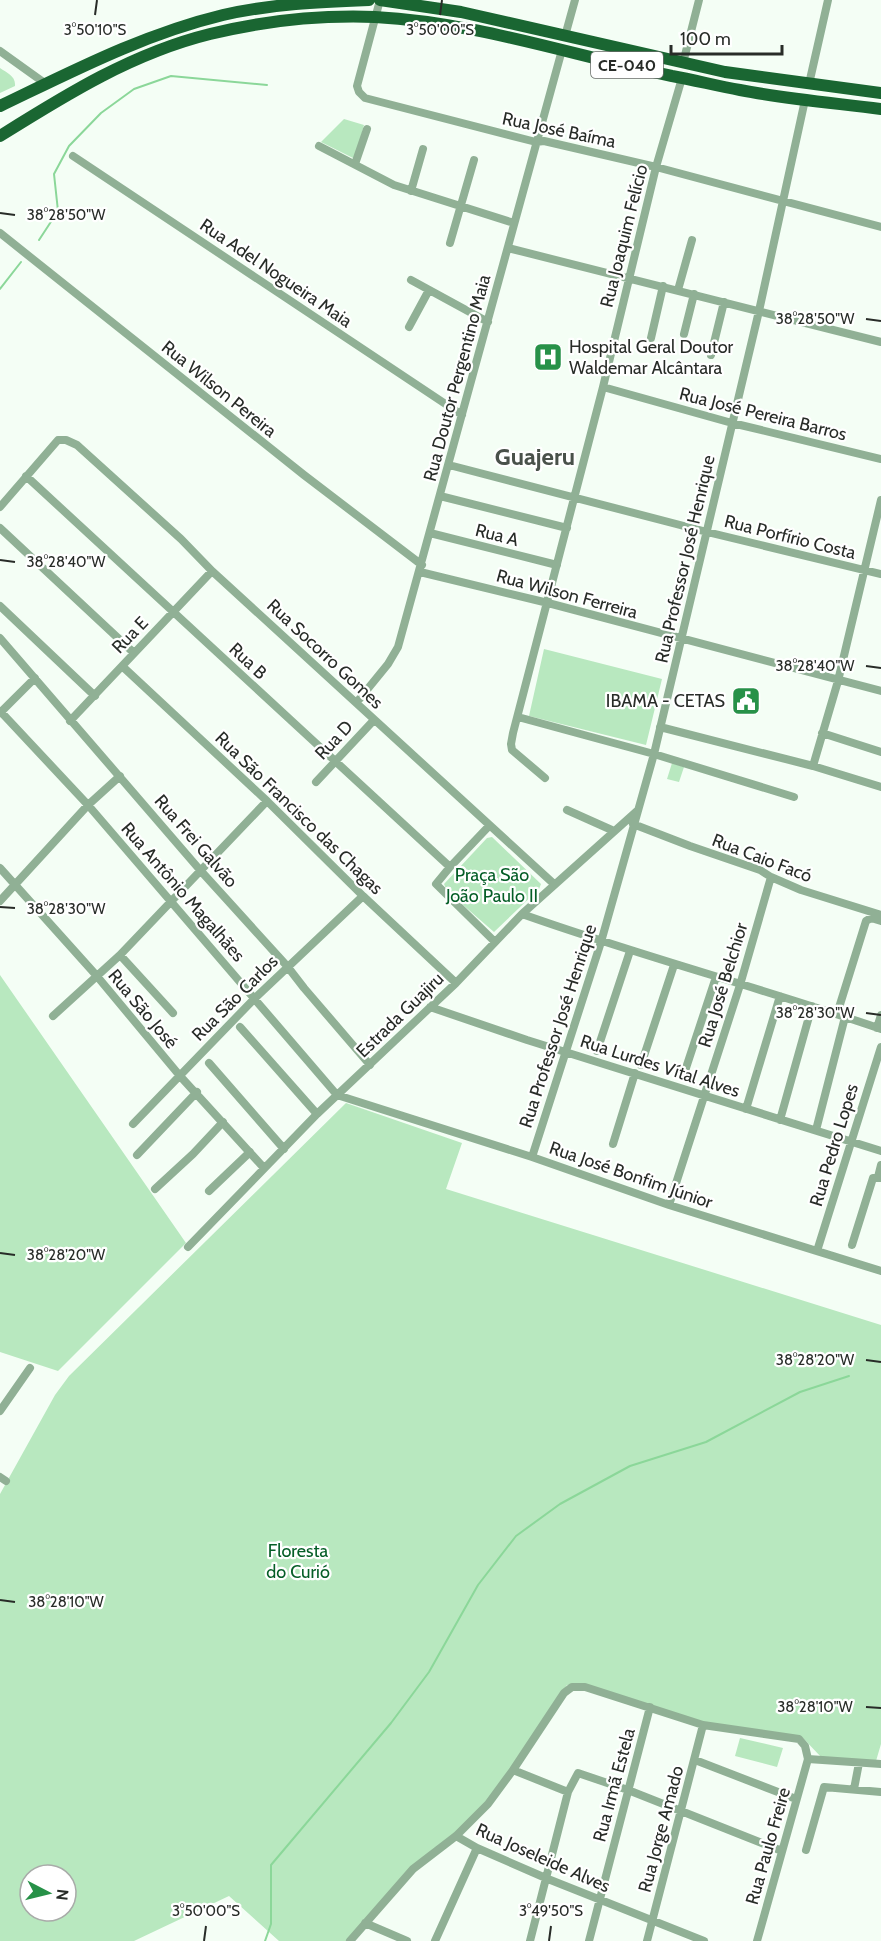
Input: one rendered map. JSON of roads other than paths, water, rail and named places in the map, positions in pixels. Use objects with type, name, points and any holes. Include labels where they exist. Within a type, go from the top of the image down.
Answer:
[{"type":"highway","points":[[0,106],[137,42],[200,21],[248,10],[305,3],[369,0]]},
{"type":"highway","name":"CE-040","points":[[380,0],[461,12],[751,77],[881,93]]},
{"type":"highway","name":"CE-040","points":[[0,136],[97,77],[168,48],[210,34],[266,23],[305,19],[375,17],[420,22],[482,32],[739,90],[881,109]]},
{"type":"street","points":[[375,17],[380,0]]},
{"type":"street","points":[[565,36],[575,0]]},
{"type":"street","points":[[683,63],[699,0]]},
{"type":"street","points":[[809,84],[828,0]]},
{"type":"street","name":"Rua José Baíma","points":[[375,17],[357,86],[361,95],[371,100],[536,142],[544,141],[656,167],[881,227]]},
{"type":"street","name":"Rua Doutor Pergentino Maia","points":[[357,702],[388,664],[398,647],[562,50]]},
{"type":"street","points":[[0,51],[46,84]]},
{"type":"street","name":"Rua Joaquim Felício","points":[[545,778],[512,750],[511,744],[603,387],[656,167],[682,78]]},
{"type":"street","name":"Rua Professor José Henrique","points":[[532,1157],[602,942],[654,754],[759,311],[805,100]]},
{"type":"street","points":[[354,164],[367,129]]},
{"type":"street","points":[[319,146],[394,185],[514,223]]},
{"type":"street","points":[[411,191],[423,149]]},
{"type":"street","name":"Rua Adel Nogueira Maia","points":[[73,156],[462,416]]},
{"type":"street","points":[[450,243],[474,160]]},
{"type":"street","name":"Rua Wilson Pereira","points":[[0,233],[421,569]]},
{"type":"street","points":[[678,290],[692,240]]},
{"type":"street","points":[[508,248],[881,342]]},
{"type":"street","points":[[411,280],[488,322]]},
{"type":"street","points":[[651,338],[663,286]]},
{"type":"street","points":[[409,327],[429,290]]},
{"type":"street","points":[[684,334],[694,294]]},
{"type":"street","points":[[711,355],[724,302]]},
{"type":"street","name":"Rua José Pereira Barros","points":[[603,387],[732,423],[881,459]]},
{"type":"street","name":"Rua Socorro Gomes","points":[[26,477],[58,440],[77,445],[554,884]]},
{"type":"street","name":"Rua Porfírio Costa","points":[[449,465],[706,532],[881,574]]},
{"type":"street","points":[[0,507],[26,477]]},
{"type":"street","name":"Rua B","points":[[26,477],[450,867]]},
{"type":"street","points":[[440,496],[567,528]]},
{"type":"street","points":[[813,766],[838,681],[881,500]]},
{"type":"street","points":[[0,528],[134,652]]},
{"type":"street","name":"Rua A","points":[[430,533],[557,565]]},
{"type":"street","name":"Rua Wilson Ferreira","points":[[421,569],[680,640],[881,691]]},
{"type":"street","name":"Rua E","points":[[70,721],[212,571]]},
{"type":"street","points":[[0,606],[94,696]]},
{"type":"street","name":"Rua Frei Galvão","points":[[0,638],[200,870],[287,966],[370,1065]]},
{"type":"street","name":"Rua São Francisco das Chagas","points":[[122,666],[267,801],[363,896],[456,983]]},
{"type":"street","points":[[1,712],[34,678]]},
{"type":"street","name":"Rua Antônio Magalhães","points":[[1,712],[88,805],[337,1095]]},
{"type":"street","points":[[518,717],[654,754],[794,797]]},
{"type":"street","name":"Rua D","points":[[316,782],[375,720]]},
{"type":"street","points":[[660,727],[813,766],[881,787]]},
{"type":"street","points":[[822,733],[881,752]]},
{"type":"street","points":[[0,901],[88,805],[120,776]]},
{"type":"street","points":[[53,1016],[120,955],[267,801]]},
{"type":"street","points":[[567,810],[614,831]]},
{"type":"street","name":"Estrada Guajiru","points":[[188,1246],[317,1114],[456,983],[522,914],[638,810]]},
{"type":"street","name":"Rua Caio Facó","points":[[633,825],[760,870],[801,890],[881,915]]},
{"type":"street","points":[[489,826],[437,882],[438,888],[495,942]]},
{"type":"street","name":"Rua São José","points":[[0,868],[96,975],[180,1076],[264,1168]]},
{"type":"street","name":"Rua José Belchior","points":[[669,1204],[740,985],[771,877]]},
{"type":"street","name":"Rua São Carlos","points":[[133,1124],[287,966],[363,896]]},
{"type":"street","points":[[522,914],[630,951],[879,1028],[881,1015]]},
{"type":"street","points":[[816,1130],[841,1016],[866,921],[871,918],[881,921]]},
{"type":"street","points":[[597,1051],[630,951]]},
{"type":"street","points":[[120,955],[173,1013]]},
{"type":"street","points":[[641,1065],[674,965]]},
{"type":"street","points":[[684,1074],[716,977]]},
{"type":"street","points":[[746,1109],[780,996]]},
{"type":"street","points":[[780,1120],[812,1006]]},
{"type":"street","name":"Rua Lurdes Vítal Alves","points":[[430,1007],[527,1040],[566,1050],[703,1096],[881,1151]]},
{"type":"street","points":[[240,1027],[317,1114]]},
{"type":"street","name":"Rua Pedro Lopes","points":[[817,1251],[881,1047]]},
{"type":"street","points":[[209,1063],[284,1149]]},
{"type":"street","points":[[613,1144],[635,1073]]},
{"type":"street","points":[[138,1155],[197,1092]]},
{"type":"street","name":"Rua José Bonfim Júnior","points":[[337,1095],[881,1271]]},
{"type":"street","points":[[155,1189],[223,1122]]},
{"type":"street","points":[[209,1191],[250,1152]]},
{"type":"street","points":[[852,1245],[873,1178],[879,1177],[881,1165]]},
{"type":"street","points":[[0,1411],[30,1368]]},
{"type":"street","points":[[456,1836],[488,1804],[564,1693],[572,1687],[585,1687],[703,1725],[799,1738],[805,1746],[808,1759],[881,1764]]},
{"type":"street","name":"Rua Irmã Estela","points":[[589,1941],[650,1707]]},
{"type":"street","name":"Rua Jorge Amado","points":[[647,1941],[703,1725]]},
{"type":"street","name":"Rua Paulo Freire","points":[[757,1941],[808,1759]]},
{"type":"street","points":[[694,1760],[796,1799]]},
{"type":"street","points":[[854,1790],[859,1762]]},
{"type":"street","points":[[513,1770],[568,1792]]},
{"type":"street","points":[[530,1941],[548,1879],[568,1792],[578,1773],[628,1790],[782,1851]]},
{"type":"street","points":[[806,1850],[822,1788],[827,1786],[881,1792]]},
{"type":"street","name":"Rua Joseleide Alves","points":[[350,1941],[413,1869],[456,1836],[477,1848],[548,1879],[704,1941]]},
{"type":"street","points":[[435,1941],[477,1848]]},
{"type":"street","points":[[364,1923],[407,1941]]},
{"type":"waterway","points":[[39,240],[58,211],[54,174],[69,146],[101,113],[134,89],[171,76],[267,85]]},
{"type":"waterway","points":[[0,289],[21,262]]},
{"type":"waterway","points":[[265,1941],[271,1924],[271,1865],[391,1723],[429,1672],[478,1585],[516,1536],[560,1504],[630,1466],[706,1442],[800,1392],[849,1376]]},
{"type":"place","name":"Hospital Geral Doutor Waldemar Alcântara","points":[[548,357]]},
{"type":"place","name":"IBAMA - CETAS","points":[[746,701]]},
{"type":"district","name":"Guajeru","points":[[535,456]]},
{"type":"park label","name":"Praça São João Paulo II","points":[[492,885]]},
{"type":"park label","name":"Floresta do Curió","points":[[298,1561]]}]
